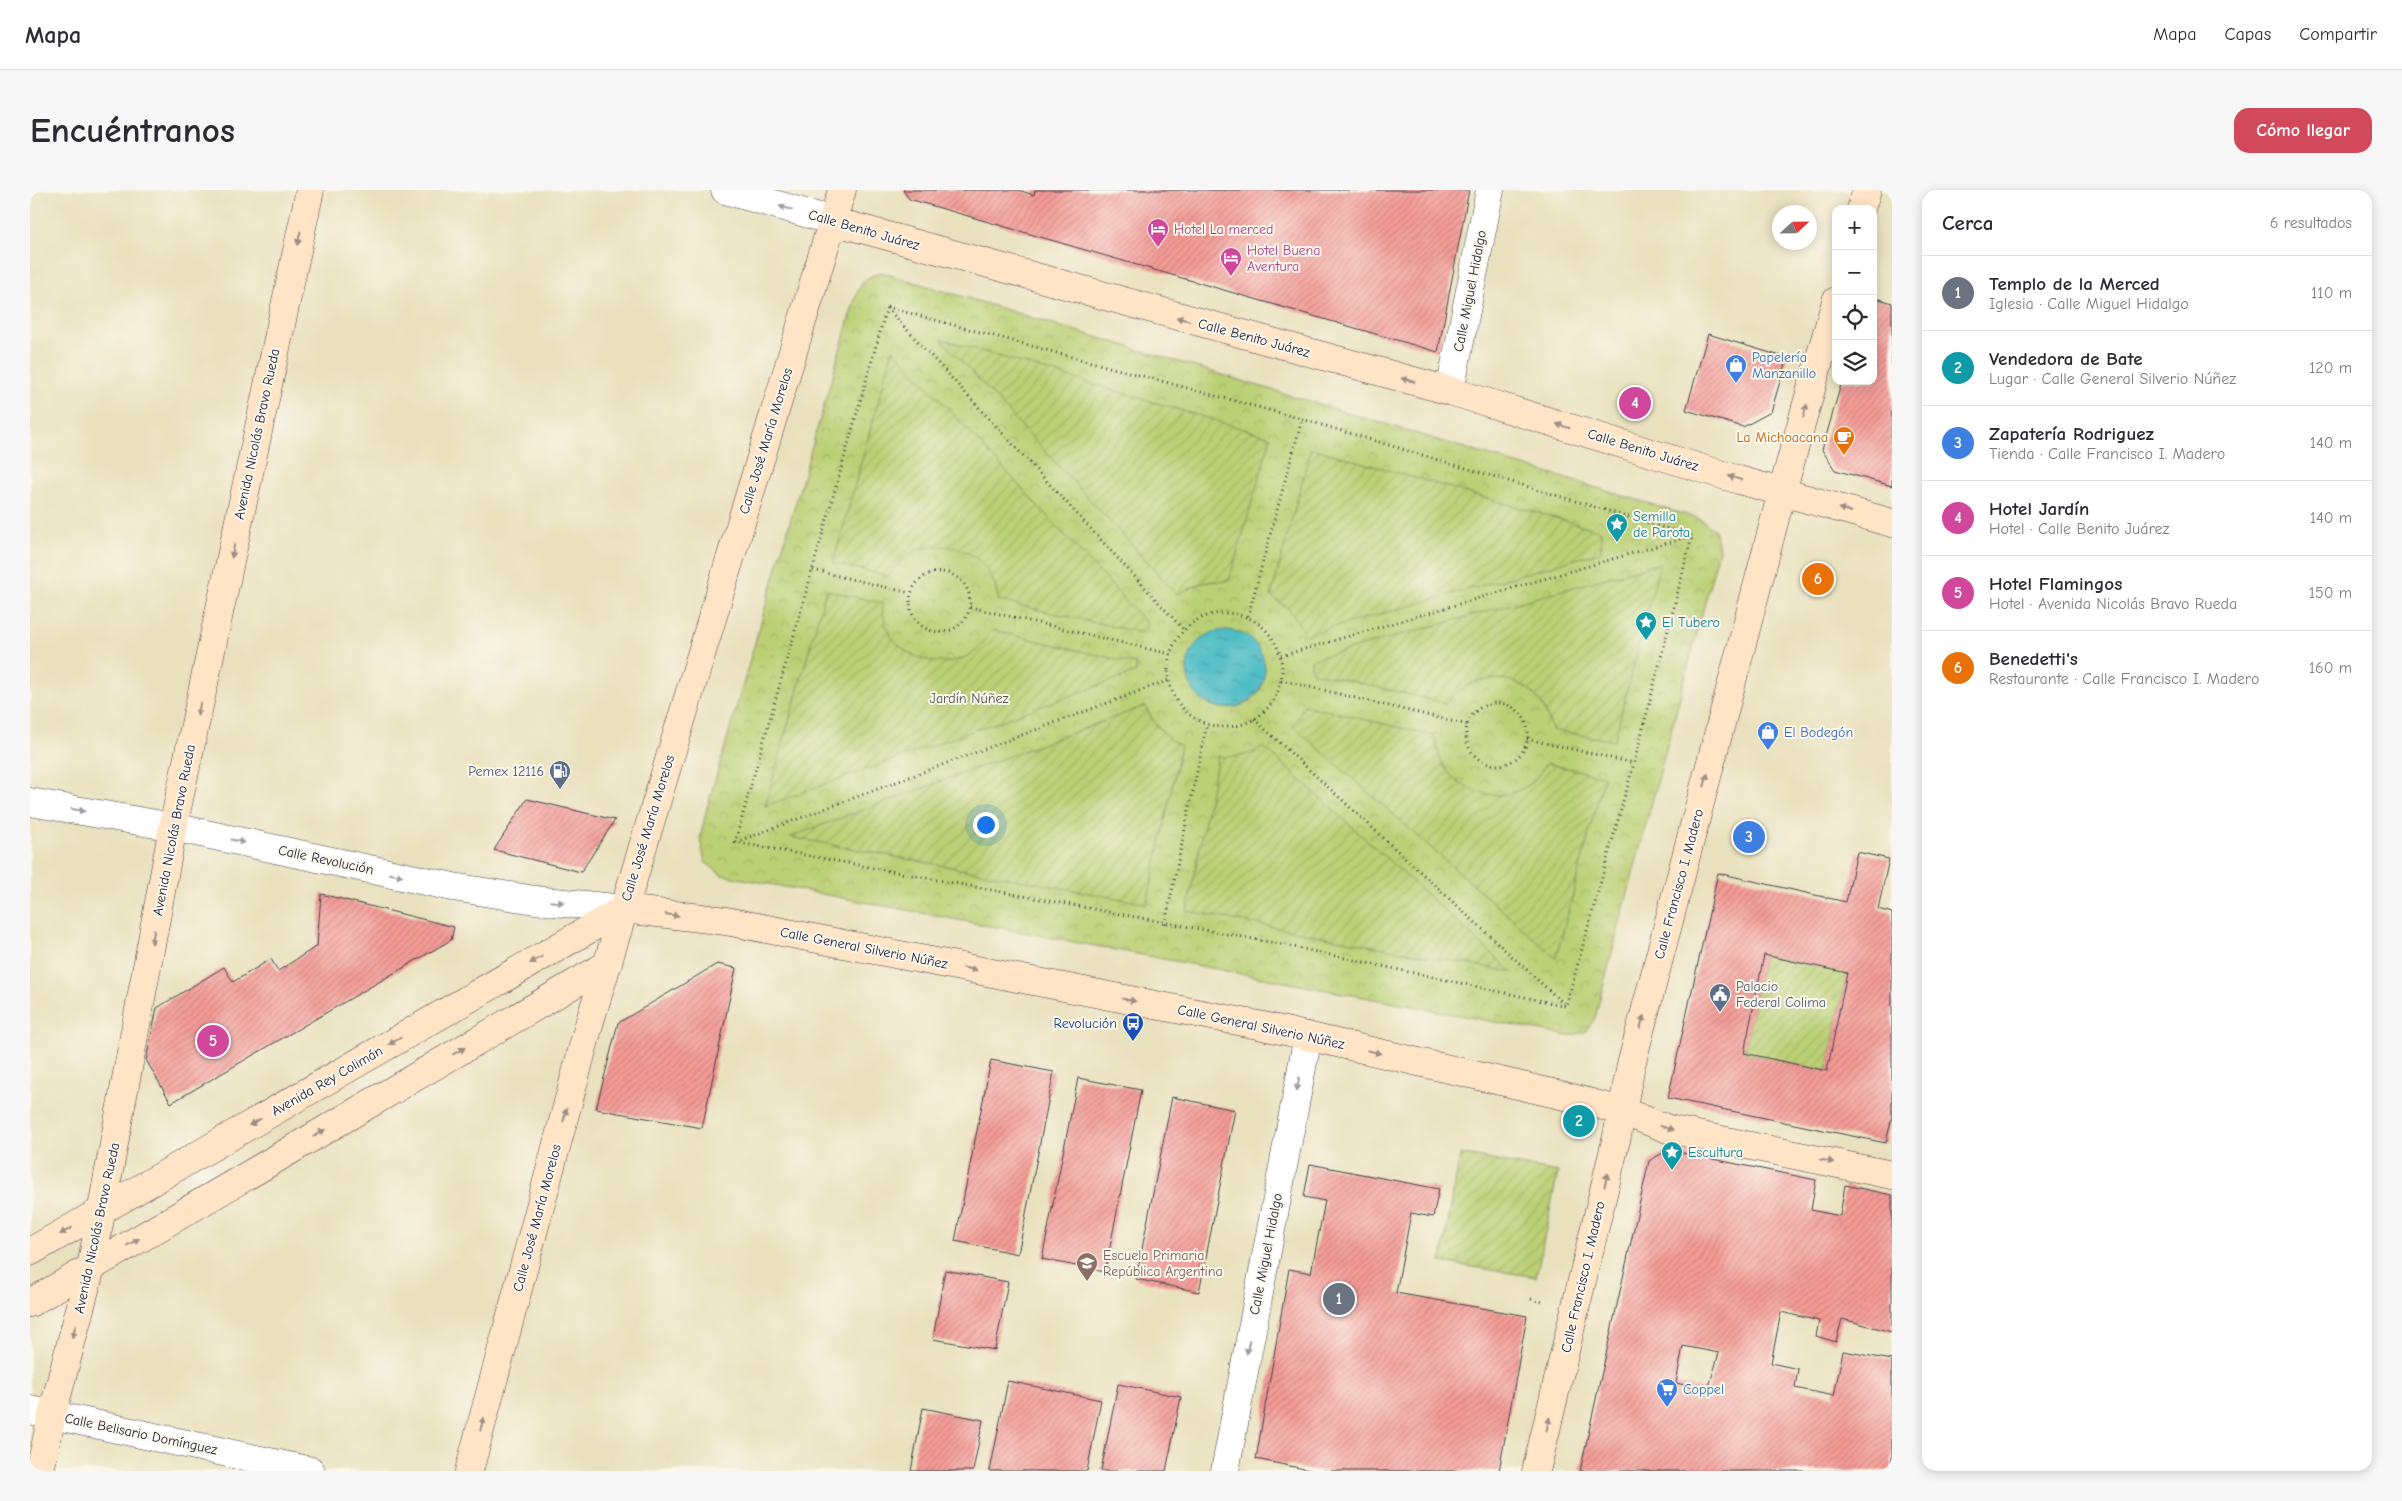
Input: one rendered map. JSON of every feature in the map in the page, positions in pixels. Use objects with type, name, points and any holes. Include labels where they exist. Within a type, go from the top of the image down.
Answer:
[{"type":"main road","name":"Avenida Nicolás Bravo Rueda","points":[[40,1471],[41,1413],[92,1267],[173,827],[310,190]]},
{"type":"main road","name":"Calle José María Morelos","points":[[469,1471],[587,1030],[842,190]]},
{"type":"main road","points":[[1862,205],[1867,190]]},
{"type":"main road","name":"Calle Benito Juárez","points":[[833,221],[1450,391],[1782,492],[1892,522]]},
{"type":"main road","name":"Calle Francisco I. Madero","points":[[1536,1471],[1622,1111],[1631,1065],[1782,492],[1832,314]]},
{"type":"main road","name":"Calle General Silverio Núñez","points":[[624,909],[726,921],[1308,1036],[1622,1111],[1668,1129],[1892,1175]]},
{"type":"main road","name":"Avenida Rey Colimán","points":[[30,1252],[624,909]]},
{"type":"main road","points":[[30,1303],[608,964]]},
{"type":"street","name":"Calle Benito Juárez","points":[[724,190],[833,221]]},
{"type":"street","name":"Calle Miguel Hidalgo","points":[[1450,391],[1490,190]]},
{"type":"street","name":"Calle Revolución","points":[[30,802],[173,827],[453,887],[535,900],[624,909]]},
{"type":"street","name":"Calle Miguel Hidalgo","points":[[1224,1471],[1308,1036]]},
{"type":"street","name":"Calle Belisario Domínguez","points":[[41,1413],[311,1471]]},
{"type":"path","points":[[887,307],[1302,420],[1692,536]]},
{"type":"path","points":[[735,842],[887,307]]},
{"type":"path","points":[[887,307],[1183,630]]},
{"type":"path","points":[[1248,617],[1302,420]]},
{"type":"path","points":[[1280,656],[1692,536]]},
{"type":"path","points":[[1566,1006],[1634,763],[1692,536]]},
{"type":"path","points":[[812,570],[910,593]]},
{"type":"path","points":[[947,573],[957,577],[964,584],[969,593],[970,607],[963,622],[956,628],[936,633],[919,625],[913,617],[909,607],[910,593],[919,579],[928,574],[947,573]]},
{"type":"path","points":[[970,607],[1170,654]]},
{"type":"path","points":[[1231,612],[1248,617],[1263,626],[1274,640],[1280,656],[1281,680],[1274,701],[1254,719],[1239,726],[1223,728],[1206,724],[1193,718],[1182,708],[1173,695],[1168,680],[1170,654],[1183,630],[1197,619],[1214,613],[1231,612]]},
{"type":"path","points":[[735,842],[1168,680]]},
{"type":"path","points":[[1281,680],[1468,724]]},
{"type":"path","points":[[1505,704],[1521,716],[1526,725],[1527,738],[1520,754],[1513,760],[1494,765],[1476,757],[1466,739],[1468,724],[1476,711],[1484,706],[1505,704]]},
{"type":"path","points":[[1254,719],[1566,1006]]},
{"type":"path","points":[[1164,924],[1206,724]]},
{"type":"path","points":[[1527,738],[1634,763]]},
{"type":"path","points":[[735,842],[1164,924],[1280,944],[1566,1006]]},
{"type":"green space","name":"Jardín Núñez","points":[[881,272],[1700,519],[1715,530],[1719,550],[1595,1018],[1585,1032],[1568,1036],[722,875],[705,862],[700,839],[707,808],[855,298],[863,282]],"holes":[[[1249,638],[1257,648],[1262,659],[1263,681],[1259,691],[1252,699],[1242,705],[1229,708],[1210,705],[1188,676],[1187,668],[1191,651]]]},
{"type":"green space","points":[[941,339],[1271,437],[1229,581],[1205,582],[1177,594]]},
{"type":"green space","points":[[893,349],[1148,625],[1142,633],[999,601],[994,584],[986,569],[978,560],[958,549],[947,546],[924,548],[909,554],[888,576],[833,563]]},
{"type":"green space","points":[[1311,448],[1601,531],[1601,552],[1306,635],[1289,609],[1271,596]]},
{"type":"green space","points":[[1660,563],[1614,741],[1552,730],[1548,717],[1537,698],[1527,689],[1504,679],[1478,681],[1466,686],[1446,703],[1312,672],[1311,660]]},
{"type":"green space","points":[[826,590],[882,603],[885,622],[894,640],[913,655],[924,659],[948,662],[960,659],[971,654],[981,646],[992,630],[1136,664],[1136,672],[765,806]]},
{"type":"green space","points":[[1304,705],[1435,736],[1439,755],[1448,772],[1467,788],[1490,795],[1502,795],[1525,787],[1535,779],[1546,763],[1604,777],[1556,958],[1292,725],[1298,718]]},
{"type":"green space","points":[[1145,706],[1169,739],[1181,746],[1147,904],[790,837]]},
{"type":"green space","points":[[1264,747],[1512,972],[1187,911],[1218,756],[1242,756]]},
{"type":"green space","points":[[1764,955],[1847,973],[1827,1071],[1744,1053]]},
{"type":"green space","points":[[1460,1154],[1558,1172],[1536,1277],[1441,1262]]},
{"type":"water","points":[[1226,630],[1241,633],[1254,641],[1262,654],[1265,669],[1262,684],[1254,697],[1241,705],[1226,708],[1211,705],[1198,697],[1190,684],[1187,669],[1190,654],[1198,641],[1211,633]]},
{"type":"building","points":[[903,190],[1018,190],[1034,195],[1035,190],[1469,190],[1438,352],[909,199]]},
{"type":"building","points":[[1877,298],[1892,303],[1892,486],[1835,470],[1822,450],[1841,385],[1877,385]]},
{"type":"building","name":"Papelería Manzanillo","points":[[1708,334],[1787,358],[1771,412],[1743,427],[1686,410]]},
{"type":"building","points":[[527,799],[615,820],[581,872],[494,850]]},
{"type":"building","name":"Palacio Federal Colima","points":[[1857,852],[1889,859],[1878,909],[1892,913],[1892,1117],[1886,1143],[1668,1098],[1718,873],[1846,902]],"holes":[[[1764,955],[1847,973],[1827,1071],[1744,1053]]]},
{"type":"building","points":[[321,894],[454,927],[451,940],[171,1103],[146,1060],[157,1008],[224,967],[233,982],[271,959],[278,971],[317,946]]},
{"type":"building","points":[[717,964],[736,968],[702,1128],[596,1109],[618,1023]]},
{"type":"building","points":[[991,1060],[1054,1072],[1018,1254],[955,1241]]},
{"type":"building","points":[[1078,1078],[1141,1090],[1105,1272],[1042,1259]]},
{"type":"building","points":[[1172,1097],[1235,1110],[1199,1292],[1136,1279]]},
{"type":"building","points":[[1668,1150],[1816,1180],[1811,1210],[1840,1216],[1845,1185],[1892,1195],[1892,1332],[1842,1319],[1836,1342],[1816,1336],[1819,1321],[1781,1312],[1771,1363],[1798,1369],[1795,1388],[1834,1396],[1843,1351],[1892,1360],[1892,1471],[1580,1471],[1649,1161]],"holes":[[[1683,1346],[1719,1353],[1708,1390],[1676,1383]]]},
{"type":"building","points":[[1310,1164],[1439,1189],[1433,1217],[1411,1213],[1396,1293],[1527,1316],[1499,1471],[1314,1471],[1256,1459],[1289,1269],[1311,1273],[1325,1201],[1304,1197]]},
{"type":"building","points":[[945,1270],[1008,1282],[995,1350],[933,1339]]},
{"type":"building","points":[[1008,1381],[1101,1400],[1087,1471],[990,1471]]},
{"type":"building","points":[[1118,1384],[1181,1397],[1166,1471],[1101,1471]]},
{"type":"building","points":[[923,1408],[983,1420],[973,1471],[911,1471]]},
{"type":"place","name":"Hotel La merced","points":[[1158,248]]},
{"type":"place","name":"Hotel Buena Aventura","points":[[1231,277]]},
{"type":"place","name":"Papelería Manzanillo","points":[[1736,384]]},
{"type":"place","name":"Hotel Jardín","points":[[1635,403]]},
{"type":"place","name":"La Michoacana","points":[[1844,456]]},
{"type":"place","name":"Semilla de Parota","points":[[1617,543]]},
{"type":"place","name":"Benedetti's","points":[[1818,579]]},
{"type":"place","name":"El Tubero","points":[[1646,641]]},
{"type":"place","name":"El Bodegón","points":[[1768,751]]},
{"type":"place","name":"Pemex 12116","points":[[560,790]]},
{"type":"place","name":"Zapatería Rodriguez","points":[[1749,837]]},
{"type":"place","name":"Palacio Federal Colima","points":[[1720,1013]]},
{"type":"place","name":"Hotel Flamingos","points":[[213,1041]]},
{"type":"place","name":"Revolución","points":[[1133,1042]]},
{"type":"place","name":"Vendedora de Bate","points":[[1579,1121]]},
{"type":"place","name":"Escultura","points":[[1672,1171]]},
{"type":"place","name":"Escuela Primaria República Argentina","points":[[1087,1282]]},
{"type":"place","name":"Templo de la Merced","points":[[1339,1299]]},
{"type":"place","name":"Coppel","points":[[1667,1408]]}]
